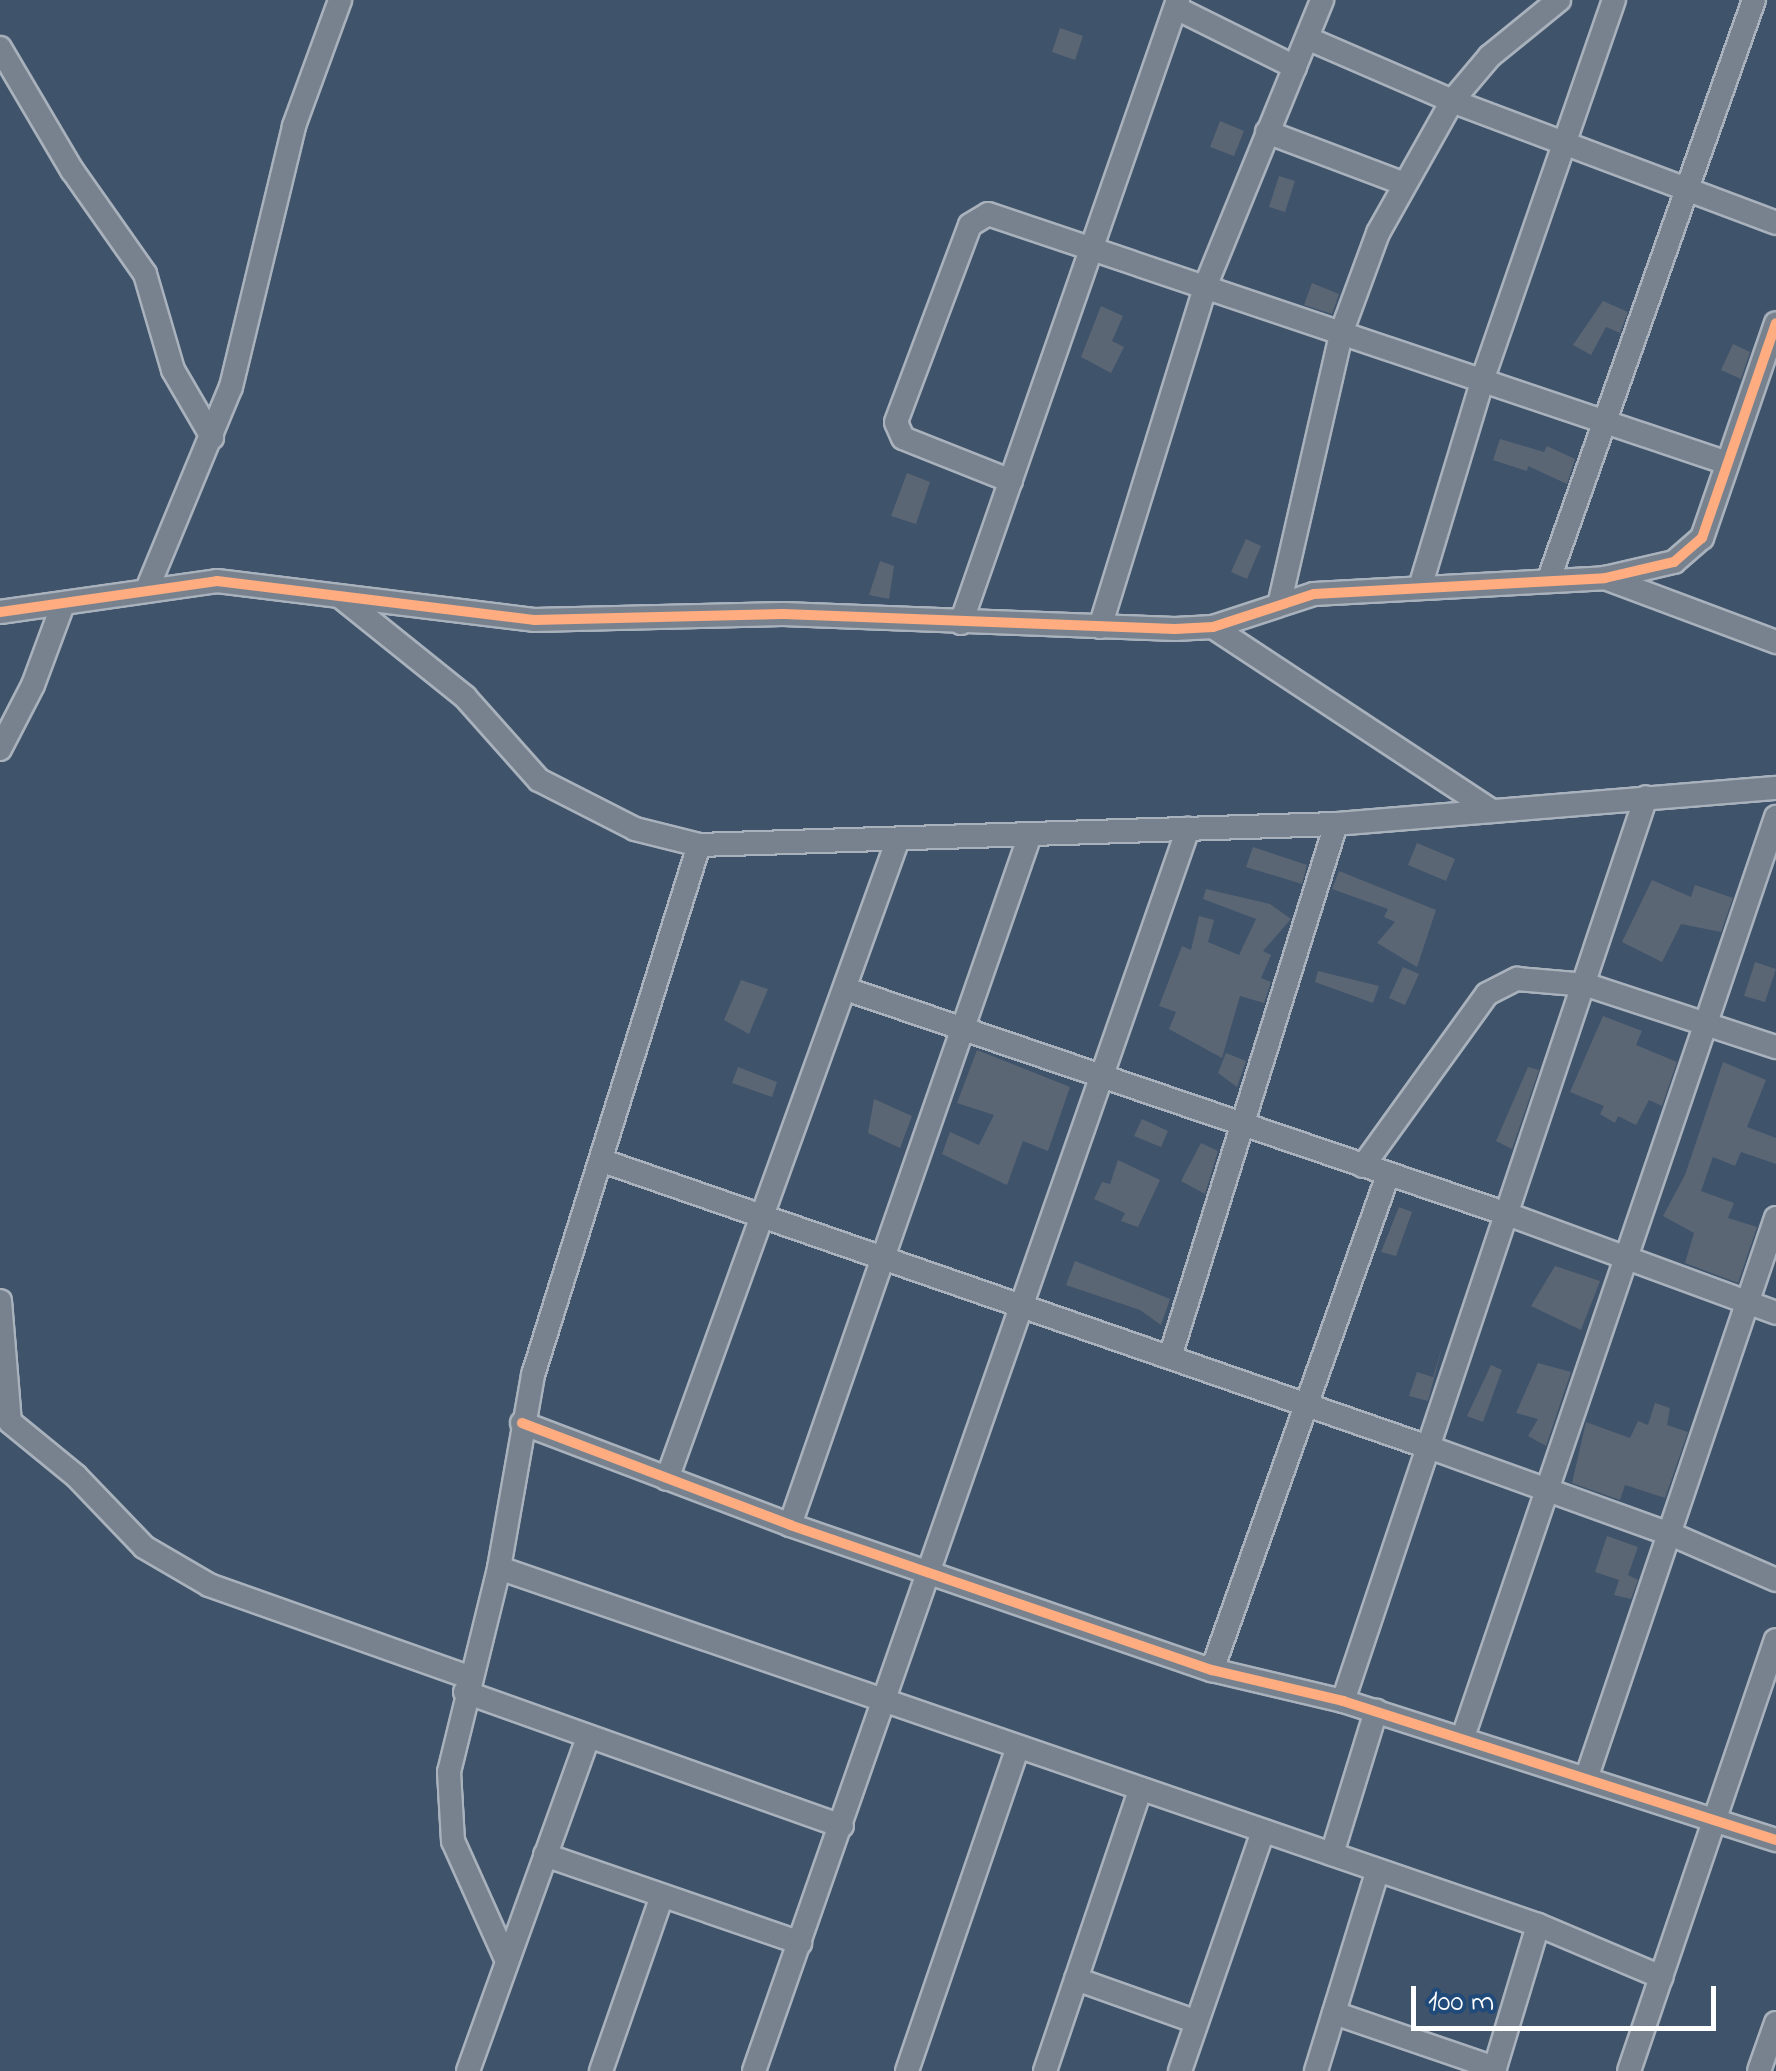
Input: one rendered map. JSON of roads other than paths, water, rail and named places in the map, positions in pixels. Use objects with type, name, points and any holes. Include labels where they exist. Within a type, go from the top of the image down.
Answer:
[{"type":"street","points":[[148,587],[212,437],[248,328],[294,126],[340,0]]},
{"type":"street","points":[[1100,626],[1206,287],[1322,0]]},
{"type":"street","points":[[1280,601],[1342,331],[1402,183],[1452,102],[1490,56],[1558,0]]},
{"type":"street","points":[[1421,584],[1483,378],[1614,0]]},
{"type":"street","points":[[1550,576],[1608,422],[1754,0]]},
{"type":"street","points":[[962,623],[1177,4],[1295,67]]},
{"type":"street","points":[[1309,39],[1452,102],[1776,223]]},
{"type":"street","points":[[0,48],[72,170],[145,274],[173,370],[212,437]]},
{"type":"street","points":[[1267,132],[1402,183]]},
{"type":"street","points":[[1012,481],[903,438],[896,422],[978,217],[988,214],[1727,463]]},
{"type":"street","points":[[0,612],[62,607],[148,587],[265,582],[339,596],[534,620],[783,614],[962,623],[1212,627],[1280,601],[1421,584],[1550,576],[1605,578],[1690,554],[1776,323]]},
{"type":"street","points":[[1605,578],[1776,642]]},
{"type":"street","points":[[339,596],[465,696],[539,780],[636,828],[699,845],[1030,838],[1336,824],[1776,788]]},
{"type":"street","points":[[0,749],[34,685],[62,607]]},
{"type":"street","points":[[1212,627],[1492,811]]},
{"type":"street","points":[[1343,1701],[1510,1215],[1646,797]]},
{"type":"street","points":[[1463,1738],[1776,818]]},
{"type":"street","points":[[1170,1357],[1244,1126],[1253,1074],[1336,824]]},
{"type":"street","points":[[756,2070],[1017,1309],[1188,829]]},
{"type":"street","points":[[790,1525],[1030,838]]},
{"type":"street","points":[[667,1479],[898,839]]},
{"type":"street","points":[[506,1959],[466,1875],[448,1809],[467,1685],[499,1568],[522,1424],[554,1298],[603,1161],[699,845]]},
{"type":"street","points":[[1363,1166],[1497,986],[1517,979],[1587,985],[1776,1047]]},
{"type":"street","points":[[846,989],[1510,1215],[1776,1313]]},
{"type":"street","points":[[603,1161],[1017,1309],[1170,1357],[1549,1490],[1673,1535],[1776,1580]]},
{"type":"street","points":[[1212,1670],[1388,1175]]},
{"type":"street","points":[[1587,1776],[1673,1535],[1776,1218]]},
{"type":"street","points":[[0,1300],[10,1422],[76,1476],[144,1547],[209,1585],[467,1685],[588,1737],[842,1826]]},
{"type":"street","points":[[522,1424],[790,1525],[1212,1670],[1343,1701],[1587,1776],[1714,1824],[1776,1840]]},
{"type":"street","points":[[499,1568],[1538,1925],[1661,1977]]},
{"type":"street","points":[[1629,2071],[1776,1640]]},
{"type":"street","points":[[1332,1854],[1376,1712]]},
{"type":"street","points":[[468,2071],[588,1737]]},
{"type":"street","points":[[907,2071],[1018,1748]]},
{"type":"street","points":[[1044,2071],[1140,1790]]},
{"type":"street","points":[[1206,2071],[1182,2067],[1262,1831]]},
{"type":"street","points":[[544,1855],[800,1943]]},
{"type":"street","points":[[1316,2071],[1378,1870]]},
{"type":"street","points":[[601,2071],[662,1896]]},
{"type":"street","points":[[1334,2013],[1494,2069],[1538,1925]]},
{"type":"street","points":[[1076,1979],[1197,2022]]},
{"type":"street","points":[[1758,2071],[1776,2023]]}]
